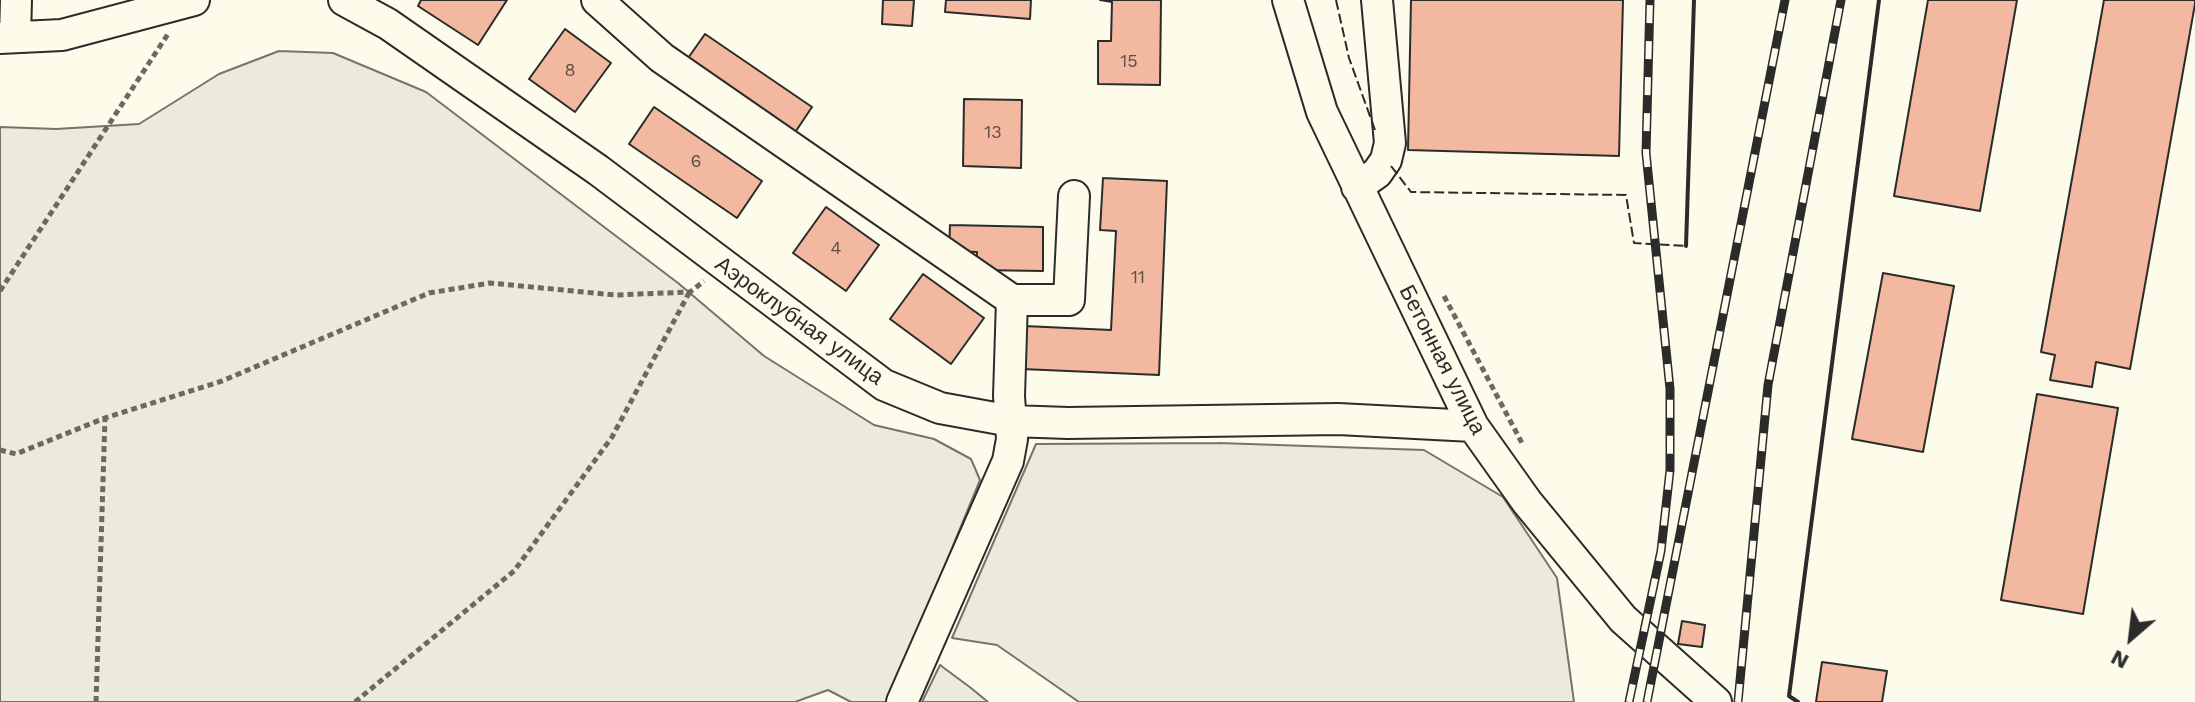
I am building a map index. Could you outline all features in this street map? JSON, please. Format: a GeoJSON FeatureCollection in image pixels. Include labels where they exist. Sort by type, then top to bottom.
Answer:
{"type":"FeatureCollection","features":[{"type":"Feature","properties":{"kind":"street"},"geometry":{"type":"LineString","coordinates":[[16,0],[8,38],[62,35],[193,0]]}},
{"type":"Feature","properties":{"kind":"street","name":"Аэроклубная улица"},"geometry":{"type":"LineString","coordinates":[[344,0],[388,24],[598,170],[884,385],[940,408],[1011,421],[1338,419],[1473,426]]}},
{"type":"Feature","properties":{"kind":"street"},"geometry":{"type":"LineString","coordinates":[[597,0],[662,58],[1012,300],[1069,300],[1074,196]]}},
{"type":"Feature","properties":{"kind":"street","name":"Бетонная улица"},"geometry":{"type":"LineString","coordinates":[[1288,0],[1322,112],[1473,426],[1527,502],[1623,619],[1716,702]]}},
{"type":"Feature","properties":{"kind":"street"},"geometry":{"type":"LineString","coordinates":[[1357,187],[1377,173],[1386,160],[1390,143],[1377,0]]}},
{"type":"Feature","properties":{"kind":"street"},"geometry":{"type":"LineString","coordinates":[[902,702],[1008,461],[1012,300]]}},
{"type":"Feature","properties":{"kind":"path"},"geometry":{"type":"LineString","coordinates":[[0,291],[193,0]]}},
{"type":"Feature","properties":{"kind":"path"},"geometry":{"type":"LineString","coordinates":[[355,702],[514,571],[612,437],[690,292],[724,266]]}},
{"type":"Feature","properties":{"kind":"path"},"geometry":{"type":"LineString","coordinates":[[0,450],[16,454],[105,418],[222,381],[429,293],[490,283],[615,295],[690,292]]}},
{"type":"Feature","properties":{"kind":"path"},"geometry":{"type":"LineString","coordinates":[[1438,285],[1524,448]]}},
{"type":"Feature","properties":{"kind":"path"},"geometry":{"type":"LineString","coordinates":[[96,702],[105,418]]}},
{"type":"Feature","properties":{"kind":"shaded area"},"geometry":{"type":"Polygon","coordinates":[[[279,51],[333,53],[426,92],[678,283],[764,356],[874,425],[934,439],[971,459],[980,480],[889,702],[851,702],[828,690],[795,702],[0,702],[0,127],[56,129],[139,124],[219,74],[279,51]]]}},
{"type":"Feature","properties":{"kind":"shaded area"},"geometry":{"type":"Polygon","coordinates":[[[1219,443],[1424,450],[1503,497],[1557,578],[1574,702],[1079,702],[997,645],[952,638],[1036,444],[1219,443]]]}},
{"type":"Feature","properties":{"kind":"shaded area"},"geometry":{"type":"Polygon","coordinates":[[[940,665],[971,688],[988,702],[922,702],[940,665]]]}},
{"type":"Feature","properties":{"kind":"building"},"geometry":{"type":"Polygon","coordinates":[[[421,0],[507,0],[478,45],[418,6],[421,0]]]}},
{"type":"Feature","properties":{"kind":"building"},"geometry":{"type":"Polygon","coordinates":[[[883,0],[914,0],[912,26],[882,24],[883,0]]]}},
{"type":"Feature","properties":{"kind":"building"},"geometry":{"type":"Polygon","coordinates":[[[946,0],[1031,0],[1030,19],[945,12],[946,0]]]}},
{"type":"Feature","properties":{"kind":"building"},"geometry":{"type":"Polygon","coordinates":[[[1100,0],[1161,0],[1160,85],[1098,84],[1098,41],[1111,41],[1112,2],[1100,0]]]}},
{"type":"Feature","properties":{"kind":"building"},"geometry":{"type":"Polygon","coordinates":[[[1411,0],[1623,0],[1619,156],[1408,150],[1411,0]]]}},
{"type":"Feature","properties":{"kind":"building"},"geometry":{"type":"Polygon","coordinates":[[[1928,0],[2017,0],[1980,211],[1894,196],[1928,0]]]}},
{"type":"Feature","properties":{"kind":"building"},"geometry":{"type":"Polygon","coordinates":[[[2104,0],[2195,0],[2195,4],[2130,369],[2096,362],[2092,387],[2050,380],[2055,355],[2041,352],[2104,0]]]}},
{"type":"Feature","properties":{"kind":"building"},"geometry":{"type":"Polygon","coordinates":[[[565,29],[611,63],[575,112],[529,79],[565,29]]]}},
{"type":"Feature","properties":{"kind":"building"},"geometry":{"type":"Polygon","coordinates":[[[705,34],[812,107],[794,134],[686,61],[705,34]]]}},
{"type":"Feature","properties":{"kind":"building"},"geometry":{"type":"Polygon","coordinates":[[[964,99],[1022,100],[1021,168],[963,166],[964,99]]]}},
{"type":"Feature","properties":{"kind":"building"},"geometry":{"type":"Polygon","coordinates":[[[654,107],[762,181],[737,218],[629,144],[654,107]]]}},
{"type":"Feature","properties":{"kind":"building"},"geometry":{"type":"Polygon","coordinates":[[[1103,178],[1167,181],[1159,375],[1022,369],[1024,326],[1111,330],[1116,231],[1100,230],[1103,178]]]}},
{"type":"Feature","properties":{"kind":"building"},"geometry":{"type":"Polygon","coordinates":[[[826,207],[879,245],[846,291],[793,253],[826,207]]]}},
{"type":"Feature","properties":{"kind":"building"},"geometry":{"type":"Polygon","coordinates":[[[950,225],[1043,227],[1043,271],[976,270],[977,252],[949,251],[950,225]]]}},
{"type":"Feature","properties":{"kind":"building"},"geometry":{"type":"Polygon","coordinates":[[[1883,273],[1954,286],[1923,452],[1852,439],[1883,273]]]}},
{"type":"Feature","properties":{"kind":"building"},"geometry":{"type":"Polygon","coordinates":[[[923,274],[984,318],[951,364],[890,319],[923,274]]]}},
{"type":"Feature","properties":{"kind":"building"},"geometry":{"type":"Polygon","coordinates":[[[2037,394],[2118,408],[2083,614],[2001,600],[2037,394]]]}},
{"type":"Feature","properties":{"kind":"building"},"geometry":{"type":"Polygon","coordinates":[[[1682,621],[1705,625],[1702,647],[1678,644],[1682,621]]]}},
{"type":"Feature","properties":{"kind":"building"},"geometry":{"type":"Polygon","coordinates":[[[1822,662],[1887,671],[1882,702],[1816,702],[1822,662]]]}},
{"type":"Feature","properties":{"kind":"railway"},"geometry":{"type":"LineString","coordinates":[[1629,702],[1661,551],[1670,470],[1670,389],[1646,153],[1650,0]]}},
{"type":"Feature","properties":{"kind":"railway"},"geometry":{"type":"LineString","coordinates":[[1647,702],[1785,0]]}},
{"type":"Feature","properties":{"kind":"railway"},"geometry":{"type":"LineString","coordinates":[[1738,702],[1768,385],[1841,0]]}},
{"type":"Feature","properties":{"kind":"fence"},"geometry":{"type":"LineString","coordinates":[[1336,0],[1349,58],[1375,130]]}},
{"type":"Feature","properties":{"kind":"fence"},"geometry":{"type":"LineString","coordinates":[[1391,166],[1411,192],[1626,195],[1634,243],[1686,246]]}},
{"type":"Feature","properties":{"kind":"wall"},"geometry":{"type":"LineString","coordinates":[[1686,246],[1694,0]]}},
{"type":"Feature","properties":{"kind":"wall"},"geometry":{"type":"LineString","coordinates":[[1798,702],[1789,696],[1879,0]]}}]}
